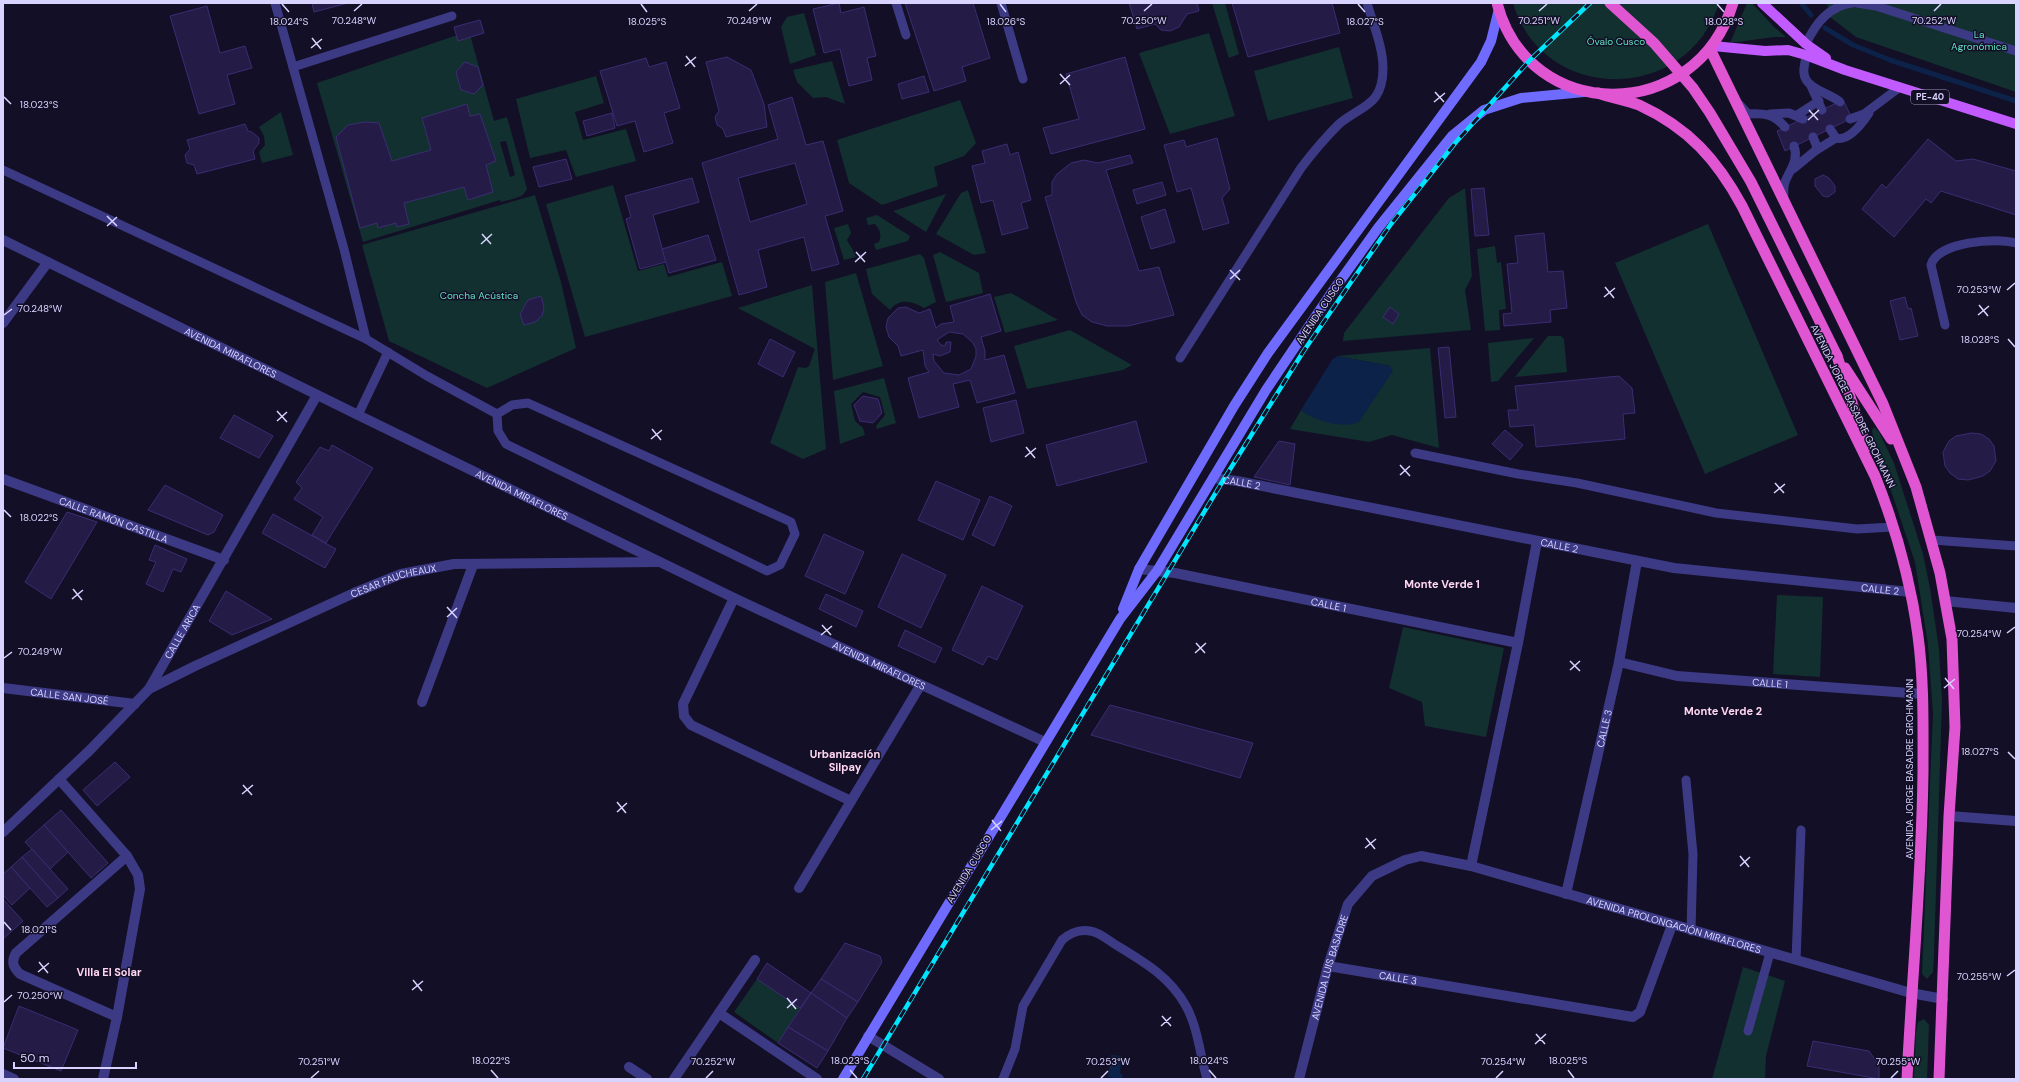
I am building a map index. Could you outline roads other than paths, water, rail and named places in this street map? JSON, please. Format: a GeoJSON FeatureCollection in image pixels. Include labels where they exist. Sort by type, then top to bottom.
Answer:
{"type":"FeatureCollection","features":[{"type":"Feature","properties":{"kind":"highway"},"geometry":{"type":"LineString","coordinates":[[1610,3],[1654,42],[1688,82],[1710,113],[1751,182],[1837,356],[1905,460]]}},
{"type":"Feature","properties":{"kind":"highway"},"geometry":{"type":"LineString","coordinates":[[1498,6],[1510,34],[1530,60],[1546,73],[1564,84],[1593,93],[1619,95],[1640,92],[1660,86],[1679,77],[1696,65],[1711,48],[1724,27],[1732,3]]}},
{"type":"Feature","properties":{"kind":"highway"},"geometry":{"type":"LineString","coordinates":[[1711,48],[1784,202],[1883,404],[1916,487],[1932,540],[1952,639],[1955,705],[1949,816],[1943,999],[1938,1079]]}},
{"type":"Feature","properties":{"kind":"highway","name":"AVENIDA JORGE BASADRE GROHMANN"},"geometry":{"type":"LineString","coordinates":[[1593,93],[1638,105],[1683,130],[1707,152],[1723,172],[1742,206],[1876,476],[1888,509],[1910,592],[1918,635],[1923,694],[1922,835],[1911,993],[1907,1079]]}},
{"type":"Feature","properties":{"kind":"highway"},"geometry":{"type":"LineString","coordinates":[[1837,356],[1876,476]]}},
{"type":"Feature","properties":{"kind":"main road","name":"PE-40"},"geometry":{"type":"LineString","coordinates":[[1762,3],[1806,44],[1845,70]]}},
{"type":"Feature","properties":{"kind":"main road","name":"AVENIDA CUSCO"},"geometry":{"type":"LineString","coordinates":[[1120,619],[1139,569],[1234,406],[1268,353],[1481,62],[1491,41],[1498,6]]}},
{"type":"Feature","properties":{"kind":"main road","name":"PE-40"},"geometry":{"type":"LineString","coordinates":[[1711,48],[1765,51],[1788,50],[1806,55],[1845,70],[2016,124]]}},
{"type":"Feature","properties":{"kind":"main road","name":"AVENIDA CUSCO"},"geometry":{"type":"LineString","coordinates":[[843,1079],[1120,619],[1158,571],[1266,390],[1330,294],[1378,228],[1452,136],[1484,110],[1520,98],[1593,93]]}},
{"type":"Feature","properties":{"kind":"street","name":"AVENIDA MIRAFLORES"},"geometry":{"type":"LineString","coordinates":[[3,240],[358,416],[734,598],[920,686],[1045,742]]}},
{"type":"Feature","properties":{"kind":"street"},"geometry":{"type":"LineString","coordinates":[[3,323],[48,262]]}},
{"type":"Feature","properties":{"kind":"street","name":"CALLE ARICA"},"geometry":{"type":"LineString","coordinates":[[3,832],[59,779],[149,689],[317,395]]}},
{"type":"Feature","properties":{"kind":"street","name":"CALLE 2"},"geometry":{"type":"LineString","coordinates":[[1213,478],[1674,568],[1910,592]]}},
{"type":"Feature","properties":{"kind":"street","name":"CALLE RAMÓN CASTILLA"},"geometry":{"type":"LineString","coordinates":[[3,479],[224,560]]}},
{"type":"Feature","properties":{"kind":"street"},"geometry":{"type":"LineString","coordinates":[[1471,866],[1518,643],[1537,541]]}},
{"type":"Feature","properties":{"kind":"street","name":"CALLE 3"},"geometry":{"type":"LineString","coordinates":[[1566,894],[1619,662],[1637,561]]}},
{"type":"Feature","properties":{"kind":"street","name":"CESAR FAUCHEAUX"},"geometry":{"type":"LineString","coordinates":[[149,689],[354,592],[401,574],[454,564],[660,562]]}},
{"type":"Feature","properties":{"kind":"street"},"geometry":{"type":"LineString","coordinates":[[422,702],[473,564]]}},
{"type":"Feature","properties":{"kind":"street","name":"CALLE 1"},"geometry":{"type":"LineString","coordinates":[[1139,569],[1158,571],[1518,643]]}},
{"type":"Feature","properties":{"kind":"street"},"geometry":{"type":"LineString","coordinates":[[734,598],[683,704],[684,716],[691,725],[851,801]]}},
{"type":"Feature","properties":{"kind":"street"},"geometry":{"type":"LineString","coordinates":[[1945,601],[2016,608]]}},
{"type":"Feature","properties":{"kind":"street","name":"CALLE 1"},"geometry":{"type":"LineString","coordinates":[[1619,662],[1677,676],[1923,694]]}},
{"type":"Feature","properties":{"kind":"street"},"geometry":{"type":"LineString","coordinates":[[799,888],[920,686]]}},
{"type":"Feature","properties":{"kind":"street","name":"CALLE SAN JOSÉ"},"geometry":{"type":"LineString","coordinates":[[3,688],[135,704]]}},
{"type":"Feature","properties":{"kind":"street"},"geometry":{"type":"LineString","coordinates":[[59,779],[127,856],[138,875],[140,889],[117,1017],[103,1079]]}},
{"type":"Feature","properties":{"kind":"street"},"geometry":{"type":"LineString","coordinates":[[1949,816],[2016,821]]}},
{"type":"Feature","properties":{"kind":"street"},"geometry":{"type":"LineString","coordinates":[[117,1017],[20,974],[13,964],[13,958],[16,953],[127,856]]}},
{"type":"Feature","properties":{"kind":"street","name":"AVENIDA PROLONGACIÓN MIRAFLORES"},"geometry":{"type":"LineString","coordinates":[[1405,860],[1421,856],[1471,866],[1911,993],[1943,999]]}},
{"type":"Feature","properties":{"kind":"street","name":"AVENIDA LUIS BASADRE"},"geometry":{"type":"LineString","coordinates":[[1299,1079],[1328,966],[1348,904],[1372,876],[1405,860]]}},
{"type":"Feature","properties":{"kind":"street","name":"CALLE 3"},"geometry":{"type":"LineString","coordinates":[[1328,966],[1633,1017],[1640,1012],[1672,925]]}},
{"type":"Feature","properties":{"kind":"street"},"geometry":{"type":"LineString","coordinates":[[674,1079],[755,960]]}},
{"type":"Feature","properties":{"kind":"street"},"geometry":{"type":"LineString","coordinates":[[719,1013],[817,1079]]}},
{"type":"Feature","properties":{"kind":"street"},"geometry":{"type":"LineString","coordinates":[[868,1036],[939,1079]]}},
{"type":"Feature","properties":{"kind":"street"},"geometry":{"type":"LineString","coordinates":[[629,1067],[647,1079]]}},
{"type":"Feature","properties":{"kind":"street"},"geometry":{"type":"LineString","coordinates":[[3,1074],[14,1079]]}},
{"type":"Feature","properties":{"kind":"lane"},"geometry":{"type":"LineString","coordinates":[[275,3],[344,249],[366,339]]}},
{"type":"Feature","properties":{"kind":"lane"},"geometry":{"type":"LineString","coordinates":[[896,3],[906,35]]}},
{"type":"Feature","properties":{"kind":"lane"},"geometry":{"type":"LineString","coordinates":[[1001,3],[1023,79]]}},
{"type":"Feature","properties":{"kind":"lane"},"geometry":{"type":"LineString","coordinates":[[1180,358],[1313,152],[1342,122],[1372,102],[1381,88],[1383,68],[1379,46],[1367,3]]}},
{"type":"Feature","properties":{"kind":"lane"},"geometry":{"type":"LineString","coordinates":[[1806,44],[1816,25],[1831,10],[1841,4],[1852,3]]}},
{"type":"Feature","properties":{"kind":"lane"},"geometry":{"type":"LineString","coordinates":[[1857,3],[1877,4],[2016,51]]}},
{"type":"Feature","properties":{"kind":"lane"},"geometry":{"type":"LineString","coordinates":[[293,67],[452,16]]}},
{"type":"Feature","properties":{"kind":"lane"},"geometry":{"type":"LineString","coordinates":[[1734,98],[1748,114],[1789,113],[1800,117],[1820,106],[1804,73],[1806,55]]}},
{"type":"Feature","properties":{"kind":"lane"},"geometry":{"type":"LineString","coordinates":[[1810,84],[1840,102]]}},
{"type":"Feature","properties":{"kind":"lane"},"geometry":{"type":"LineString","coordinates":[[1850,119],[1857,118],[1872,109],[1900,87]]}},
{"type":"Feature","properties":{"kind":"lane"},"geometry":{"type":"LineString","coordinates":[[1793,169],[1815,151],[1836,138],[1845,137],[1854,131],[1872,109]]}},
{"type":"Feature","properties":{"kind":"lane"},"geometry":{"type":"LineString","coordinates":[[1770,114],[1784,127]]}},
{"type":"Feature","properties":{"kind":"lane"},"geometry":{"type":"LineString","coordinates":[[1830,129],[1836,138]]}},
{"type":"Feature","properties":{"kind":"lane"},"geometry":{"type":"LineString","coordinates":[[1813,137],[1816,147],[1815,151]]}},
{"type":"Feature","properties":{"kind":"lane"},"geometry":{"type":"LineString","coordinates":[[1784,202],[1785,182],[1793,169],[1796,158],[1794,146]]}},
{"type":"Feature","properties":{"kind":"lane"},"geometry":{"type":"LineString","coordinates":[[3,170],[366,339],[427,376],[497,414]]}},
{"type":"Feature","properties":{"kind":"lane"},"geometry":{"type":"LineString","coordinates":[[1945,325],[1931,265],[1933,259],[1938,254],[1978,240],[1994,239],[2016,243]]}},
{"type":"Feature","properties":{"kind":"lane"},"geometry":{"type":"LineString","coordinates":[[358,416],[388,352]]}},
{"type":"Feature","properties":{"kind":"lane"},"geometry":{"type":"LineString","coordinates":[[528,403],[792,522],[795,534],[780,566],[767,571],[506,444],[498,431],[497,414],[512,405],[528,403]]}},
{"type":"Feature","properties":{"kind":"lane"},"geometry":{"type":"LineString","coordinates":[[1415,453],[1518,474],[1576,483],[1716,513],[1857,529],[1893,527]]}},
{"type":"Feature","properties":{"kind":"lane"},"geometry":{"type":"LineString","coordinates":[[1932,540],[2016,546]]}},
{"type":"Feature","properties":{"kind":"lane"},"geometry":{"type":"LineString","coordinates":[[1686,780],[1693,854],[1691,930]]}},
{"type":"Feature","properties":{"kind":"lane"},"geometry":{"type":"LineString","coordinates":[[1796,960],[1801,830]]}},
{"type":"Feature","properties":{"kind":"lane"},"geometry":{"type":"LineString","coordinates":[[1003,1079],[1015,1049],[1023,1006],[1062,940],[1067,935],[1081,930],[1097,933],[1156,970],[1179,995],[1193,1020],[1207,1079]]}},
{"type":"Feature","properties":{"kind":"lane"},"geometry":{"type":"LineString","coordinates":[[1748,1031],[1770,953]]}},
{"type":"Feature","properties":{"kind":"water"},"geometry":{"type":"Polygon","coordinates":[[[1337,356],[1390,366],[1393,371],[1359,422],[1352,424],[1345,425],[1329,423],[1314,418],[1301,410],[1332,360],[1337,356]]]}},
{"type":"Feature","properties":{"kind":"water"},"geometry":{"type":"Polygon","coordinates":[[[1111,1055],[1122,1056],[1120,1073],[1123,1075],[1121,1079],[1108,1077],[1111,1055]]]}},
{"type":"Feature","properties":{"kind":"waterway"},"geometry":{"type":"LineString","coordinates":[[1801,3],[1811,15]]}},
{"type":"Feature","properties":{"kind":"waterway"},"geometry":{"type":"LineString","coordinates":[[1825,28],[1853,45],[1890,60],[2016,101]]}},
{"type":"Feature","properties":{"kind":"railway"},"geometry":{"type":"LineString","coordinates":[[863,1079],[1224,479],[1303,352],[1391,224],[1456,142],[1530,60],[1590,3]]}},
{"type":"Feature","properties":{"kind":"district","name":"Monte Verde 1"},"geometry":{"type":"Point","coordinates":[1442,584]}},
{"type":"Feature","properties":{"kind":"district","name":"Monte Verde 2"},"geometry":{"type":"Point","coordinates":[1723,711]}},
{"type":"Feature","properties":{"kind":"district","name":"Urbanización Silpay"},"geometry":{"type":"Point","coordinates":[845,760]}},
{"type":"Feature","properties":{"kind":"district","name":"Villa El Solar"},"geometry":{"type":"Point","coordinates":[109,972]}},
{"type":"Feature","properties":{"kind":"park label","name":"La Agronómica"},"geometry":{"type":"Point","coordinates":[1979,40]}},
{"type":"Feature","properties":{"kind":"park label","name":"Óvalo Cusco"},"geometry":{"type":"Point","coordinates":[1616,41]}},
{"type":"Feature","properties":{"kind":"park label","name":"Concha Acústica"},"geometry":{"type":"Point","coordinates":[479,295]}}]}
